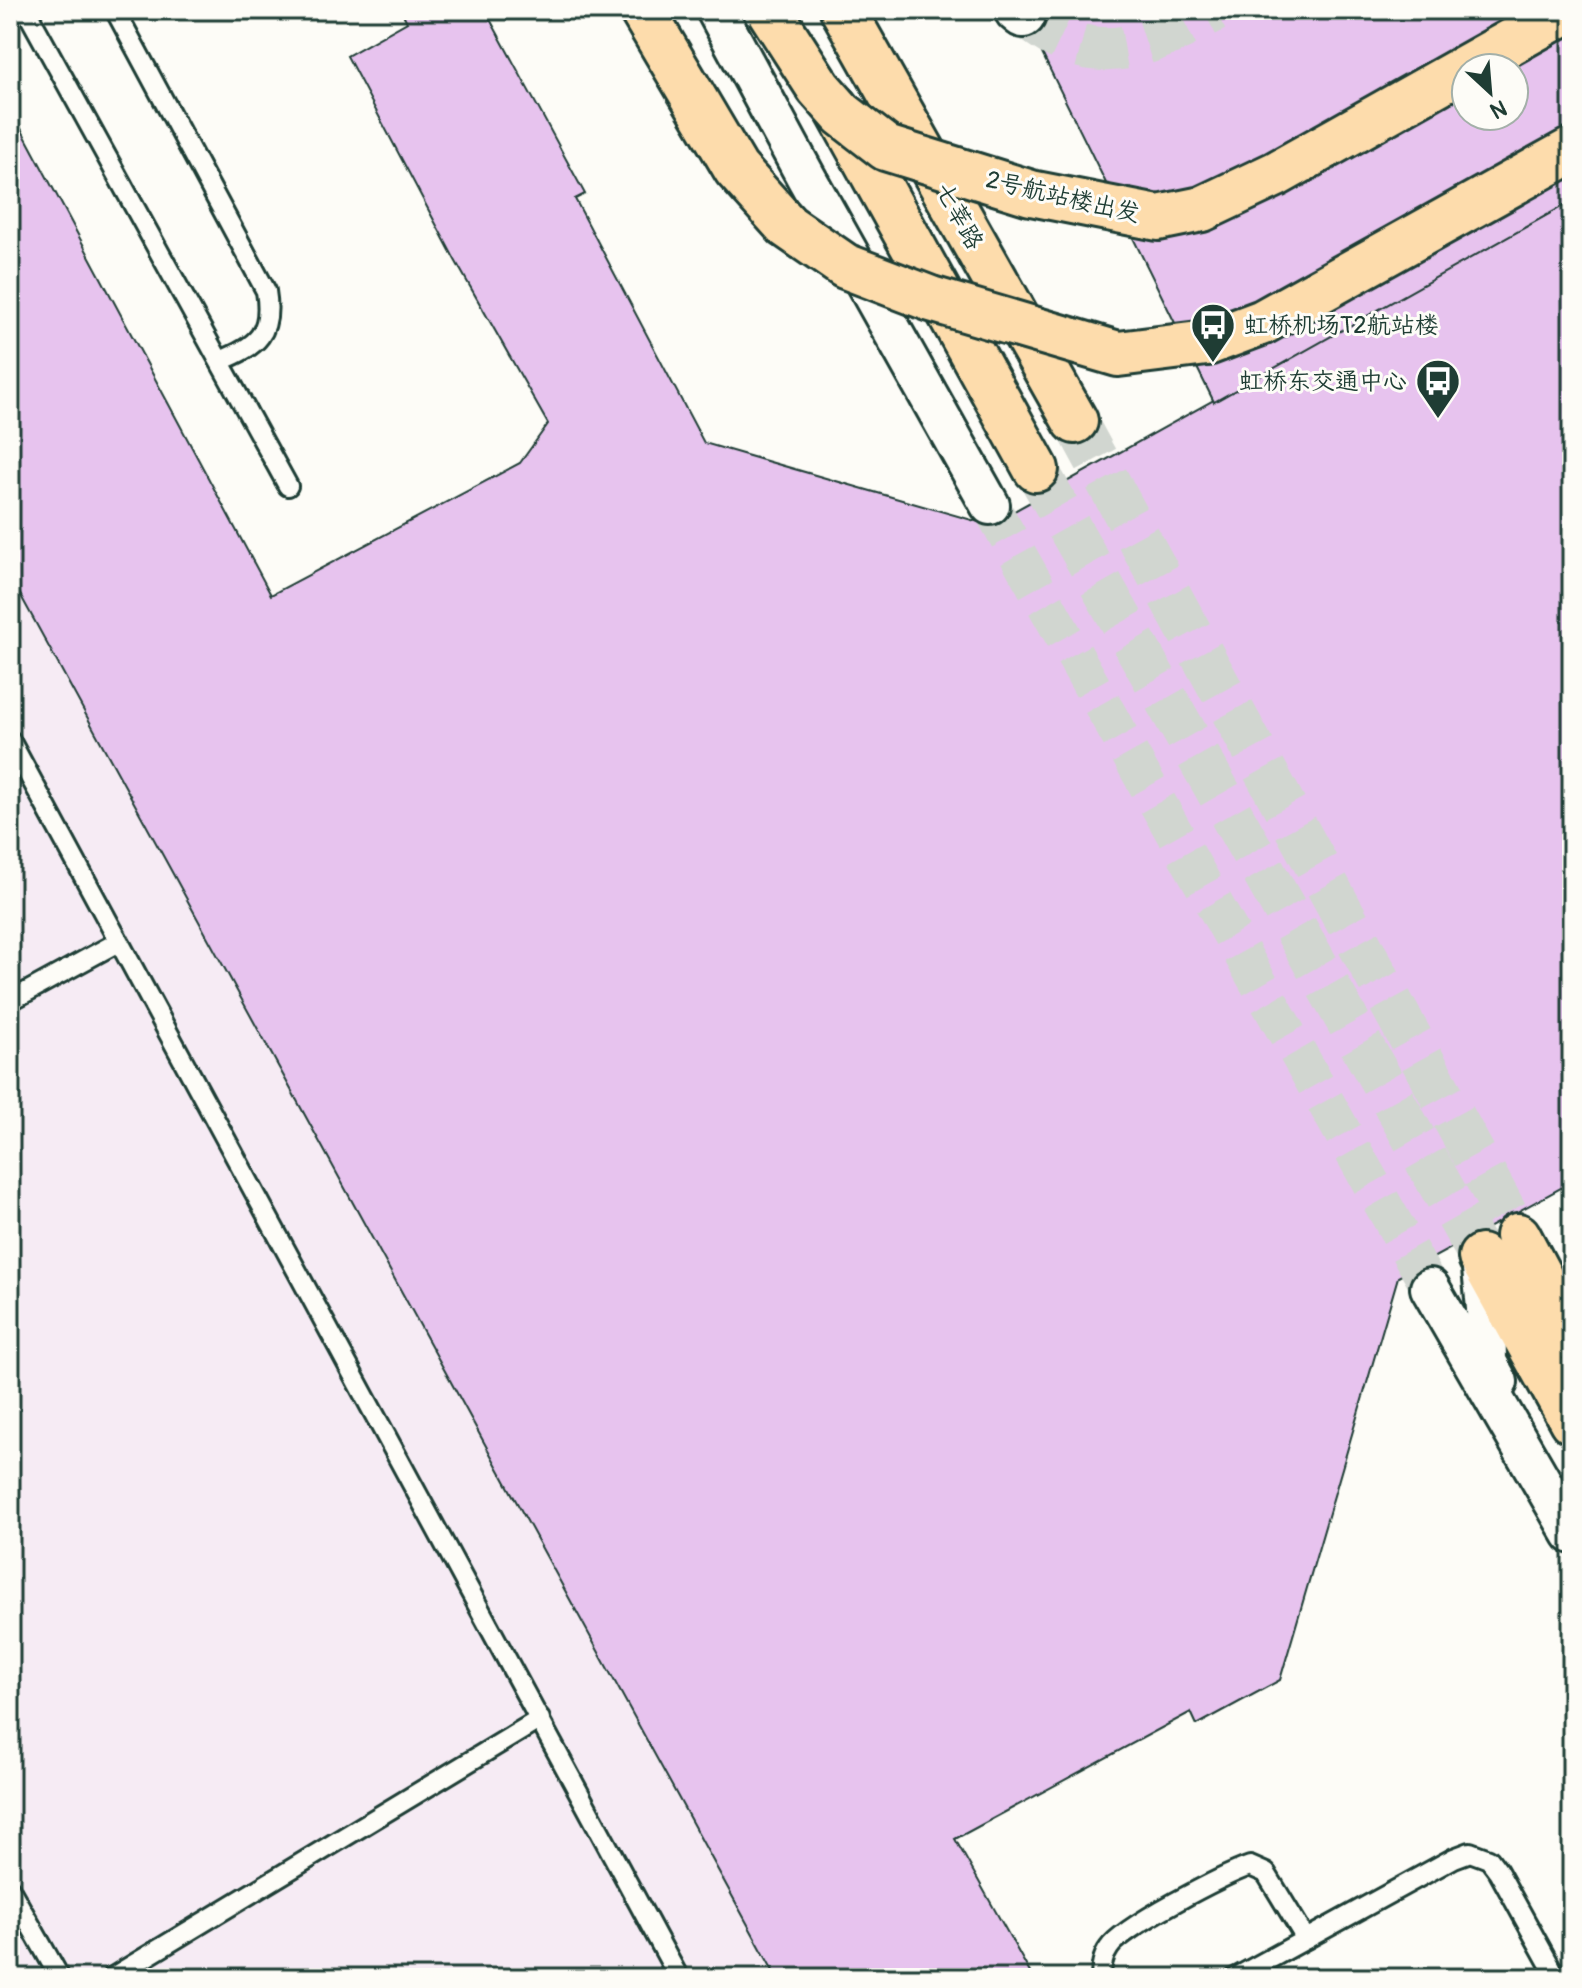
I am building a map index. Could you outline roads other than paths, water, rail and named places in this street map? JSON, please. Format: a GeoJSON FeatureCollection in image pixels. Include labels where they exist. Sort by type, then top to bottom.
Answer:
{"type":"FeatureCollection","features":[{"type":"Feature","properties":{"kind":"main road"},"geometry":{"type":"LineString","coordinates":[[642,10],[736,169],[787,226],[845,266],[931,299],[1118,354],[1207,343],[1263,322],[1572,150]]}},
{"type":"Feature","properties":{"kind":"main road","name":"2号航站楼出发"},"geometry":{"type":"LineString","coordinates":[[769,10],[827,97],[842,114],[886,148],[1031,193],[1158,218],[1202,209],[1240,192],[1568,10]]}},
{"type":"Feature","properties":{"kind":"main road"},"geometry":{"type":"LineString","coordinates":[[782,10],[1036,469]]}},
{"type":"Feature","properties":{"kind":"main road","name":"七莘路"},"geometry":{"type":"LineString","coordinates":[[843,10],[1075,421]]}},
{"type":"Feature","properties":{"kind":"main road"},"geometry":{"type":"LineString","coordinates":[[1572,1318],[1518,1236],[1572,1338]]}},
{"type":"Feature","properties":{"kind":"main road"},"geometry":{"type":"LineString","coordinates":[[1481,1257],[1572,1421]]}},
{"type":"Feature","properties":{"kind":"street"},"geometry":{"type":"LineString","coordinates":[[716,10],[990,505]]}},
{"type":"Feature","properties":{"kind":"street"},"geometry":{"type":"LineString","coordinates":[[1481,1257],[1487,1362],[1572,1511]]}},
{"type":"Feature","properties":{"kind":"street"},"geometry":{"type":"LineString","coordinates":[[1430,1288],[1572,1534]]}},
{"type":"Feature","properties":{"kind":"lane"},"geometry":{"type":"LineString","coordinates":[[26,10],[288,486]]}},
{"type":"Feature","properties":{"kind":"lane"},"geometry":{"type":"LineString","coordinates":[[115,10],[266,291],[268,325],[256,341],[220,361]]}},
{"type":"Feature","properties":{"kind":"lane"},"geometry":{"type":"LineString","coordinates":[[10,740],[679,1978]]}},
{"type":"Feature","properties":{"kind":"lane"},"geometry":{"type":"LineString","coordinates":[[10,1001],[118,942]]}},
{"type":"Feature","properties":{"kind":"lane"},"geometry":{"type":"LineString","coordinates":[[111,1978],[540,1719]]}},
{"type":"Feature","properties":{"kind":"lane"},"geometry":{"type":"LineString","coordinates":[[1235,1978],[1470,1852],[1489,1859],[1498,1871],[1557,1978]]}},
{"type":"Feature","properties":{"kind":"lane"},"geometry":{"type":"LineString","coordinates":[[1102,1978],[1100,1970],[1109,1947],[1134,1927],[1230,1873],[1250,1866],[1266,1873],[1306,1939]]}},
{"type":"Feature","properties":{"kind":"lane"},"geometry":{"type":"LineString","coordinates":[[10,1889],[60,1978]]}},
{"type":"Feature","properties":{"kind":"tunnel"},"geometry":{"type":"LineString","coordinates":[[1023,15],[1055,36],[1077,45],[1118,49],[1157,38],[1215,10]]}},
{"type":"Feature","properties":{"kind":"tunnel"},"geometry":{"type":"LineString","coordinates":[[1075,421],[1518,1236]]}},
{"type":"Feature","properties":{"kind":"tunnel"},"geometry":{"type":"LineString","coordinates":[[1036,469],[1481,1257]]}},
{"type":"Feature","properties":{"kind":"tunnel"},"geometry":{"type":"LineString","coordinates":[[990,505],[1430,1288]]}},
{"type":"Feature","properties":{"kind":"place","name":"虹桥机场T2航站楼"},"geometry":{"type":"Point","coordinates":[1213,364]}},
{"type":"Feature","properties":{"kind":"place","name":"虹桥东交通中心"},"geometry":{"type":"Point","coordinates":[1438,420]}}]}
